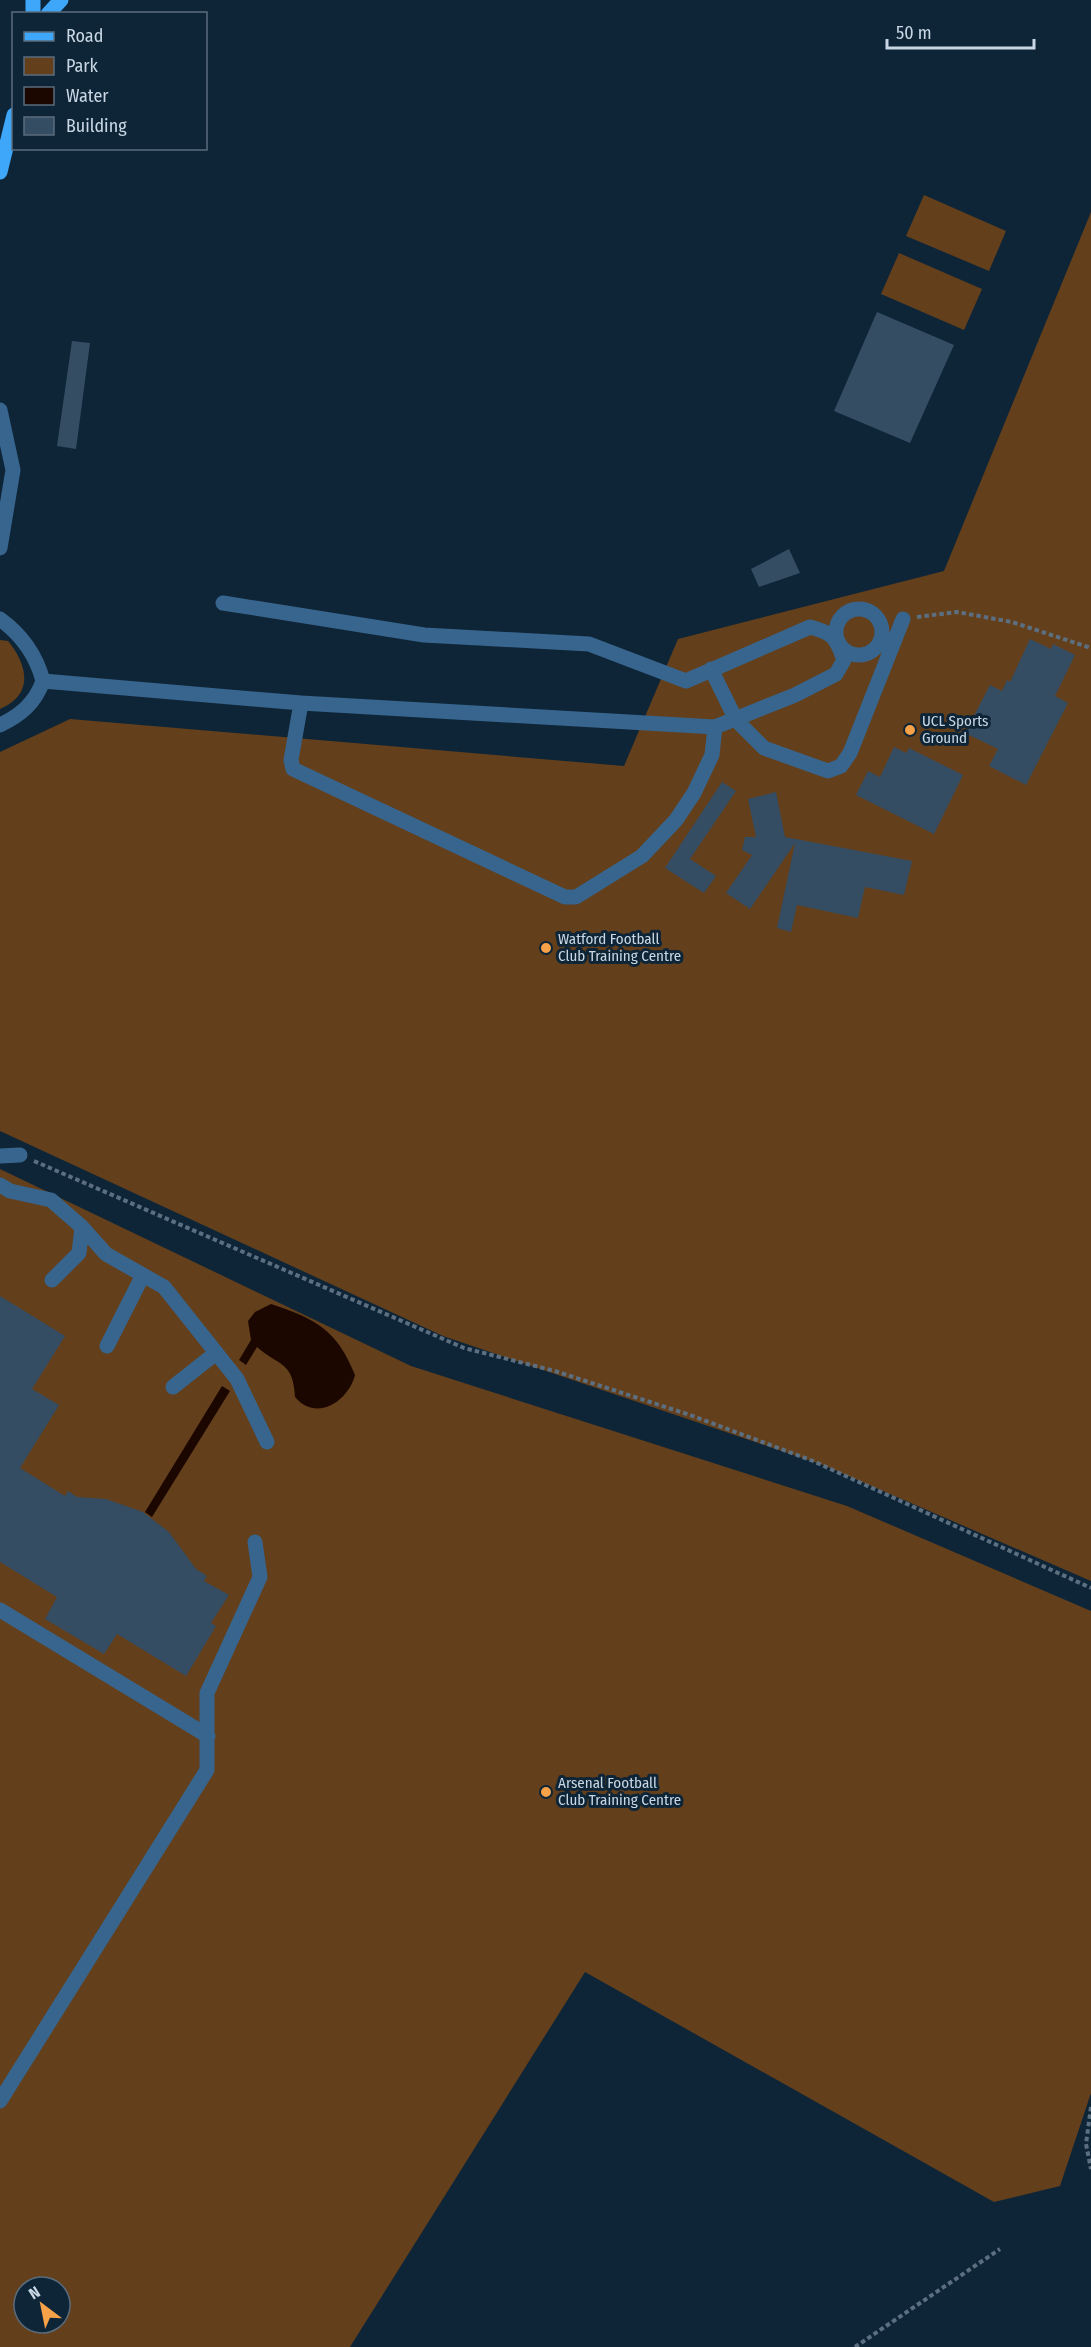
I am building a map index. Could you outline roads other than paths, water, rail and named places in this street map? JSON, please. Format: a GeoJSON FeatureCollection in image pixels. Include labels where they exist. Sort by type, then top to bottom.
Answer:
{"type":"FeatureCollection","features":[{"type":"Feature","properties":{"kind":"main road"},"geometry":{"type":"LineString","coordinates":[[50,12],[61,0]]}},
{"type":"Feature","properties":{"kind":"main road"},"geometry":{"type":"LineString","coordinates":[[0,172],[12,123]]}},
{"type":"Feature","properties":{"kind":"lane"},"geometry":{"type":"LineString","coordinates":[[0,410],[13,470],[0,548]]}},
{"type":"Feature","properties":{"kind":"lane"},"geometry":{"type":"LineString","coordinates":[[43,681],[301,703],[715,727],[736,720],[837,674],[844,660],[838,641],[826,631],[810,627],[686,681],[589,644],[424,635],[223,603]]}},
{"type":"Feature","properties":{"kind":"lane"},"geometry":{"type":"LineString","coordinates":[[0,619],[15,630],[37,660],[43,681],[38,695],[28,706],[16,718],[0,724]]}},
{"type":"Feature","properties":{"kind":"lane"},"geometry":{"type":"LineString","coordinates":[[711,669],[736,720],[764,748],[828,771],[841,766],[850,753],[903,619]]}},
{"type":"Feature","properties":{"kind":"lane"},"geometry":{"type":"LineString","coordinates":[[301,703],[291,760],[293,769],[565,897],[576,897],[642,856],[675,820],[694,793],[712,755],[715,727]]}},
{"type":"Feature","properties":{"kind":"lane"},"geometry":{"type":"LineString","coordinates":[[0,1156],[20,1155]]}},
{"type":"Feature","properties":{"kind":"lane"},"geometry":{"type":"LineString","coordinates":[[0,1185],[10,1191],[51,1200],[106,1254],[164,1287],[237,1379],[267,1442]]}},
{"type":"Feature","properties":{"kind":"lane"},"geometry":{"type":"LineString","coordinates":[[52,1280],[79,1253],[81,1227]]}},
{"type":"Feature","properties":{"kind":"lane"},"geometry":{"type":"LineString","coordinates":[[107,1346],[143,1275]]}},
{"type":"Feature","properties":{"kind":"lane"},"geometry":{"type":"LineString","coordinates":[[172,1387],[216,1353]]}},
{"type":"Feature","properties":{"kind":"lane"},"geometry":{"type":"LineString","coordinates":[[0,2101],[207,1770],[207,1693],[260,1577],[255,1542]]}},
{"type":"Feature","properties":{"kind":"lane"},"geometry":{"type":"LineString","coordinates":[[0,1610],[208,1736]]}},
{"type":"Feature","properties":{"kind":"water"},"geometry":{"type":"Polygon","coordinates":[[[271,1304],[313,1321],[341,1347],[355,1375],[346,1393],[338,1400],[321,1408],[312,1408],[303,1404],[295,1397],[294,1385],[284,1366],[257,1347],[246,1365],[239,1360],[251,1340],[248,1321],[255,1312],[271,1304]]]}},
{"type":"Feature","properties":{"kind":"water"},"geometry":{"type":"Polygon","coordinates":[[[222,1386],[230,1391],[152,1517],[145,1512],[222,1386]]]}},
{"type":"Feature","properties":{"kind":"place","name":"UCL Sports Ground"},"geometry":{"type":"Point","coordinates":[910,730]}},
{"type":"Feature","properties":{"kind":"place","name":"Watford Football Club Training Centre"},"geometry":{"type":"Point","coordinates":[546,948]}},
{"type":"Feature","properties":{"kind":"place","name":"Arsenal Football Club Training Centre"},"geometry":{"type":"Point","coordinates":[546,1792]}}]}
